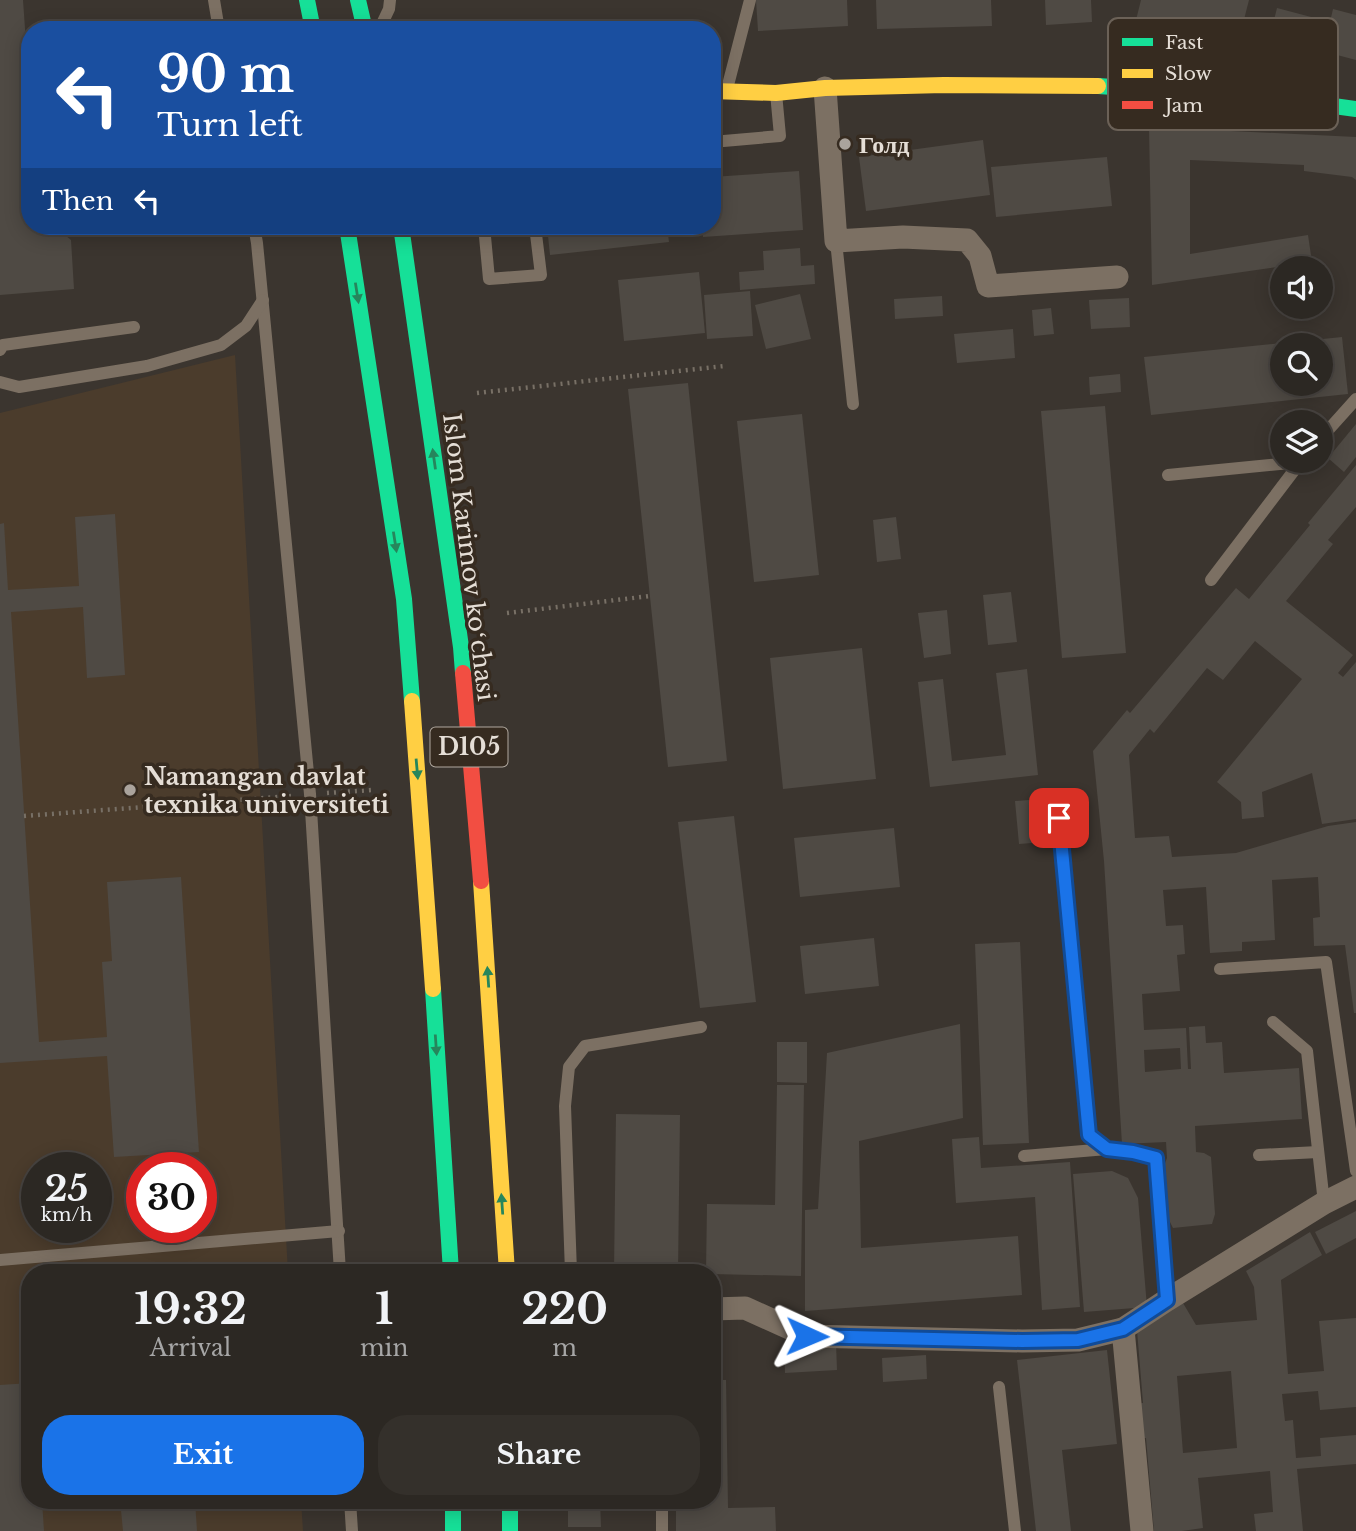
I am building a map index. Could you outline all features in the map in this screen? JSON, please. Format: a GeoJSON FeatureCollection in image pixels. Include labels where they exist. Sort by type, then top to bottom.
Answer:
{"type":"FeatureCollection","features":[{"type":"Feature","properties":{"kind":"main road"},"geometry":{"type":"LineString","coordinates":[[307,0],[311,21]]}},
{"type":"Feature","properties":{"kind":"main road"},"geometry":{"type":"LineString","coordinates":[[358,0],[363,21]]}},
{"type":"Feature","properties":{"kind":"main road"},"geometry":{"type":"LineString","coordinates":[[721,92],[776,93],[825,88],[944,85],[1108,87]]}},
{"type":"Feature","properties":{"kind":"main road"},"geometry":{"type":"LineString","coordinates":[[1338,107],[1356,109]]}},
{"type":"Feature","properties":{"kind":"main road","name":"D105"},"geometry":{"type":"LineString","coordinates":[[348,235],[404,599],[428,906],[450,1264]]}},
{"type":"Feature","properties":{"kind":"main road","name":"Islom Karimov koʻchasi"},"geometry":{"type":"LineString","coordinates":[[402,235],[461,647],[486,937],[506,1264]]}},
{"type":"Feature","properties":{"kind":"main road"},"geometry":{"type":"LineString","coordinates":[[453,1509],[453,1531]]}},
{"type":"Feature","properties":{"kind":"main road"},"geometry":{"type":"LineString","coordinates":[[510,1509],[510,1531]]}},
{"type":"Feature","properties":{"kind":"street"},"geometry":{"type":"LineString","coordinates":[[825,88],[836,241],[903,237],[967,240],[980,256],[988,286],[1117,276]]}},
{"type":"Feature","properties":{"kind":"street"},"geometry":{"type":"LineString","coordinates":[[721,1309],[745,1308],[807,1336],[1078,1340],[1123,1329],[1324,1203],[1356,1187]]}},
{"type":"Feature","properties":{"kind":"street"},"geometry":{"type":"LineString","coordinates":[[1123,1329],[1142,1531]]}},
{"type":"Feature","properties":{"kind":"lane"},"geometry":{"type":"LineString","coordinates":[[214,0],[218,21]]}},
{"type":"Feature","properties":{"kind":"lane"},"geometry":{"type":"LineString","coordinates":[[383,21],[390,0]]}},
{"type":"Feature","properties":{"kind":"lane"},"geometry":{"type":"LineString","coordinates":[[721,86],[750,0]]}},
{"type":"Feature","properties":{"kind":"lane"},"geometry":{"type":"LineString","coordinates":[[721,141],[780,136],[776,93]]}},
{"type":"Feature","properties":{"kind":"lane"},"geometry":{"type":"LineString","coordinates":[[255,235],[310,794],[340,1264]]}},
{"type":"Feature","properties":{"kind":"lane"},"geometry":{"type":"LineString","coordinates":[[485,235],[489,279],[541,275],[536,235]]}},
{"type":"Feature","properties":{"kind":"lane"},"geometry":{"type":"LineString","coordinates":[[836,241],[853,404]]}},
{"type":"Feature","properties":{"kind":"lane"},"geometry":{"type":"LineString","coordinates":[[0,390],[147,366],[221,345],[246,326],[263,300]]}},
{"type":"Feature","properties":{"kind":"lane"},"geometry":{"type":"LineString","coordinates":[[0,350],[3,345],[134,327]]}},
{"type":"Feature","properties":{"kind":"lane"},"geometry":{"type":"LineString","coordinates":[[0,382],[19,387]]}},
{"type":"Feature","properties":{"kind":"lane"},"geometry":{"type":"LineString","coordinates":[[1333,425],[1356,399]]}},
{"type":"Feature","properties":{"kind":"lane"},"geometry":{"type":"LineString","coordinates":[[1168,475],[1270,464]]}},
{"type":"Feature","properties":{"kind":"lane"},"geometry":{"type":"LineString","coordinates":[[1211,580],[1292,473]]}},
{"type":"Feature","properties":{"kind":"lane"},"geometry":{"type":"LineString","coordinates":[[1059,818],[1089,1135],[1107,1149]]}},
{"type":"Feature","properties":{"kind":"lane"},"geometry":{"type":"LineString","coordinates":[[1220,969],[1326,962],[1356,1171]]}},
{"type":"Feature","properties":{"kind":"lane"},"geometry":{"type":"LineString","coordinates":[[1273,1022],[1307,1051],[1324,1203]]}},
{"type":"Feature","properties":{"kind":"lane"},"geometry":{"type":"LineString","coordinates":[[571,1264],[565,1107],[569,1067],[585,1046],[701,1027]]}},
{"type":"Feature","properties":{"kind":"lane"},"geometry":{"type":"LineString","coordinates":[[1024,1156],[1107,1149],[1156,1158],[1167,1300]]}},
{"type":"Feature","properties":{"kind":"lane"},"geometry":{"type":"LineString","coordinates":[[1259,1155],[1318,1152]]}},
{"type":"Feature","properties":{"kind":"lane"},"geometry":{"type":"LineString","coordinates":[[0,1260],[338,1231]]}},
{"type":"Feature","properties":{"kind":"lane"},"geometry":{"type":"LineString","coordinates":[[999,1387],[1015,1531]]}},
{"type":"Feature","properties":{"kind":"lane"},"geometry":{"type":"LineString","coordinates":[[351,1509],[352,1531]]}},
{"type":"Feature","properties":{"kind":"lane"},"geometry":{"type":"LineString","coordinates":[[662,1509],[662,1531]]}},
{"type":"Feature","properties":{"kind":"path"},"geometry":{"type":"LineString","coordinates":[[477,393],[724,366]]}},
{"type":"Feature","properties":{"kind":"path"},"geometry":{"type":"LineString","coordinates":[[507,613],[650,596]]}},
{"type":"Feature","properties":{"kind":"path"},"geometry":{"type":"LineString","coordinates":[[24,816],[372,790]]}},
{"type":"Feature","properties":{"kind":"shaded area","name":"Namangan davlat texnika universiteti"},"geometry":{"type":"Polygon","coordinates":[[[235,355],[288,1264],[21,1264],[21,1509],[302,1509],[303,1531],[0,1531],[0,413],[235,355]]]}},
{"type":"Feature","properties":{"kind":"building"},"geometry":{"type":"Polygon","coordinates":[[[0,0],[23,0],[21,235],[65,235],[71,240],[74,289],[0,295],[0,0]]]}},
{"type":"Feature","properties":{"kind":"building"},"geometry":{"type":"Polygon","coordinates":[[[756,0],[847,0],[848,26],[758,31],[756,0]]]}},
{"type":"Feature","properties":{"kind":"building"},"geometry":{"type":"Polygon","coordinates":[[[876,0],[991,0],[992,26],[877,29],[876,0]]]}},
{"type":"Feature","properties":{"kind":"building"},"geometry":{"type":"Polygon","coordinates":[[[1045,0],[1091,0],[1092,22],[1046,25],[1045,0]]]}},
{"type":"Feature","properties":{"kind":"building"},"geometry":{"type":"Polygon","coordinates":[[[1141,0],[1249,0],[1244,18],[1136,18],[1141,0]]]}},
{"type":"Feature","properties":{"kind":"building"},"geometry":{"type":"Polygon","coordinates":[[[1277,8],[1315,18],[1274,18],[1277,8]]]}},
{"type":"Feature","properties":{"kind":"building"},"geometry":{"type":"Polygon","coordinates":[[[1333,9],[1356,15],[1356,60],[1338,55],[1338,18],[1331,18],[1333,9]]]}},
{"type":"Feature","properties":{"kind":"building"},"geometry":{"type":"Polygon","coordinates":[[[1149,130],[1356,137],[1356,180],[1352,177],[1304,171],[1304,165],[1190,160],[1190,254],[1308,235],[1311,256],[1270,256],[1270,268],[1152,285],[1149,130]]]}},
{"type":"Feature","properties":{"kind":"building"},"geometry":{"type":"Polygon","coordinates":[[[983,140],[990,195],[866,211],[859,157],[983,140]]]}},
{"type":"Feature","properties":{"kind":"building"},"geometry":{"type":"Polygon","coordinates":[[[1107,157],[1112,206],[996,217],[991,167],[1107,157]]]}},
{"type":"Feature","properties":{"kind":"building"},"geometry":{"type":"Polygon","coordinates":[[[799,171],[803,230],[703,237],[721,235],[721,176],[799,171]]]}},
{"type":"Feature","properties":{"kind":"building"},"geometry":{"type":"Polygon","coordinates":[[[548,235],[668,235],[669,242],[550,255],[548,235]]]}},
{"type":"Feature","properties":{"kind":"building"},"geometry":{"type":"Polygon","coordinates":[[[800,248],[801,266],[814,265],[815,284],[740,290],[739,272],[764,270],[763,251],[800,248]]]}},
{"type":"Feature","properties":{"kind":"building"},"geometry":{"type":"Polygon","coordinates":[[[699,272],[705,333],[624,341],[618,280],[699,272]]]}},
{"type":"Feature","properties":{"kind":"building"},"geometry":{"type":"Polygon","coordinates":[[[750,291],[753,336],[707,339],[704,295],[750,291]]]}},
{"type":"Feature","properties":{"kind":"building"},"geometry":{"type":"Polygon","coordinates":[[[800,294],[811,339],[766,349],[755,305],[800,294]]]}},
{"type":"Feature","properties":{"kind":"building"},"geometry":{"type":"Polygon","coordinates":[[[942,296],[943,316],[895,319],[894,299],[942,296]]]}},
{"type":"Feature","properties":{"kind":"building"},"geometry":{"type":"Polygon","coordinates":[[[1129,298],[1130,327],[1091,329],[1089,300],[1129,298]]]}},
{"type":"Feature","properties":{"kind":"building"},"geometry":{"type":"Polygon","coordinates":[[[1051,308],[1054,334],[1034,336],[1032,310],[1051,308]]]}},
{"type":"Feature","properties":{"kind":"building"},"geometry":{"type":"Polygon","coordinates":[[[1013,329],[1015,358],[957,363],[954,334],[1013,329]]]}},
{"type":"Feature","properties":{"kind":"building"},"geometry":{"type":"Polygon","coordinates":[[[1342,337],[1348,394],[1333,396],[1333,338],[1342,337]]]}},
{"type":"Feature","properties":{"kind":"building"},"geometry":{"type":"Polygon","coordinates":[[[1270,344],[1270,396],[1329,396],[1151,415],[1144,357],[1270,344]]]}},
{"type":"Feature","properties":{"kind":"building"},"geometry":{"type":"Polygon","coordinates":[[[1120,374],[1121,392],[1090,395],[1089,377],[1120,374]]]}},
{"type":"Feature","properties":{"kind":"building"},"geometry":{"type":"Polygon","coordinates":[[[688,383],[727,761],[668,767],[628,389],[688,383]]]}},
{"type":"Feature","properties":{"kind":"building"},"geometry":{"type":"Polygon","coordinates":[[[1105,406],[1126,653],[1062,658],[1041,411],[1105,406]]]}},
{"type":"Feature","properties":{"kind":"building"},"geometry":{"type":"Polygon","coordinates":[[[802,414],[819,575],[754,582],[737,421],[802,414]]]}},
{"type":"Feature","properties":{"kind":"building"},"geometry":{"type":"Polygon","coordinates":[[[1356,424],[1356,457],[1344,472],[1333,462],[1333,452],[1356,424]]]}},
{"type":"Feature","properties":{"kind":"building"},"geometry":{"type":"Polygon","coordinates":[[[1356,465],[1356,507],[1328,540],[1333,544],[1286,601],[1353,655],[1338,673],[1343,677],[1356,662],[1356,819],[1322,824],[1312,773],[1262,792],[1264,817],[1242,819],[1241,802],[1217,782],[1302,679],[1255,641],[1223,680],[1207,668],[1154,733],[1150,729],[1129,755],[1135,838],[1169,836],[1172,857],[1236,853],[1328,826],[1356,822],[1356,1013],[1345,945],[1314,946],[1313,918],[1320,917],[1318,877],[1272,880],[1275,940],[1242,942],[1242,951],[1210,953],[1206,887],[1163,890],[1166,926],[1183,925],[1185,954],[1177,955],[1180,991],[1142,994],[1144,1030],[1186,1028],[1188,1069],[1191,1069],[1189,1027],[1205,1026],[1206,1043],[1222,1042],[1224,1073],[1299,1068],[1302,1119],[1195,1126],[1196,1152],[1211,1157],[1215,1214],[1212,1224],[1173,1228],[1168,1218],[1164,1166],[1167,1158],[1166,1142],[1122,1144],[1104,861],[1093,751],[1127,710],[1130,713],[1236,588],[1249,599],[1310,525],[1308,523],[1356,465]],[[1180,1048],[1144,1050],[1145,1072],[1181,1069],[1180,1048]]]}},
{"type":"Feature","properties":{"kind":"building"},"geometry":{"type":"Polygon","coordinates":[[[115,514],[125,675],[87,678],[83,607],[11,612],[39,1042],[107,1037],[102,962],[112,961],[107,882],[181,877],[199,1152],[126,1152],[126,1156],[114,1157],[107,1056],[0,1063],[0,524],[4,523],[8,590],[79,586],[75,517],[115,514]]]}},
{"type":"Feature","properties":{"kind":"building"},"geometry":{"type":"Polygon","coordinates":[[[896,517],[901,559],[877,562],[873,520],[896,517]]]}},
{"type":"Feature","properties":{"kind":"building"},"geometry":{"type":"Polygon","coordinates":[[[1011,592],[1017,642],[988,645],[983,595],[1011,592]]]}},
{"type":"Feature","properties":{"kind":"building"},"geometry":{"type":"Polygon","coordinates":[[[947,610],[951,654],[924,658],[918,613],[947,610]]]}},
{"type":"Feature","properties":{"kind":"building"},"geometry":{"type":"Polygon","coordinates":[[[862,648],[876,779],[783,789],[770,658],[862,648]]]}},
{"type":"Feature","properties":{"kind":"building"},"geometry":{"type":"Polygon","coordinates":[[[1027,669],[1038,775],[930,787],[918,682],[943,679],[952,761],[1006,755],[996,673],[1027,669]]]}},
{"type":"Feature","properties":{"kind":"building"},"geometry":{"type":"Polygon","coordinates":[[[1042,799],[1045,842],[1019,844],[1015,801],[1042,799]]]}},
{"type":"Feature","properties":{"kind":"building"},"geometry":{"type":"Polygon","coordinates":[[[734,816],[756,1002],[700,1008],[678,822],[734,816]]]}},
{"type":"Feature","properties":{"kind":"building"},"geometry":{"type":"Polygon","coordinates":[[[894,828],[900,887],[800,897],[794,838],[894,828]]]}},
{"type":"Feature","properties":{"kind":"building"},"geometry":{"type":"Polygon","coordinates":[[[874,938],[879,986],[805,994],[800,946],[874,938]]]}},
{"type":"Feature","properties":{"kind":"building"},"geometry":{"type":"Polygon","coordinates":[[[1020,942],[1029,1143],[983,1145],[975,944],[1020,942]]]}},
{"type":"Feature","properties":{"kind":"building"},"geometry":{"type":"Polygon","coordinates":[[[960,1024],[963,1118],[859,1141],[861,1248],[1018,1236],[1022,1295],[805,1311],[805,1210],[818,1209],[827,1053],[960,1024]]]}},
{"type":"Feature","properties":{"kind":"building"},"geometry":{"type":"Polygon","coordinates":[[[777,1042],[807,1042],[807,1083],[777,1082],[777,1042]]]}},
{"type":"Feature","properties":{"kind":"building"},"geometry":{"type":"Polygon","coordinates":[[[777,1085],[804,1085],[801,1276],[721,1274],[721,1264],[706,1264],[707,1204],[775,1205],[777,1085]]]}},
{"type":"Feature","properties":{"kind":"building"},"geometry":{"type":"Polygon","coordinates":[[[616,1114],[680,1115],[678,1264],[614,1264],[616,1114]]]}},
{"type":"Feature","properties":{"kind":"building"},"geometry":{"type":"Polygon","coordinates":[[[979,1137],[981,1168],[1070,1162],[1080,1307],[1042,1310],[1035,1197],[956,1203],[952,1139],[979,1137]]]}},
{"type":"Feature","properties":{"kind":"building"},"geometry":{"type":"Polygon","coordinates":[[[1112,1171],[1128,1178],[1138,1198],[1147,1307],[1084,1312],[1073,1174],[1112,1171]]]}},
{"type":"Feature","properties":{"kind":"building"},"geometry":{"type":"Polygon","coordinates":[[[1356,1211],[1356,1238],[1326,1254],[1315,1232],[1356,1211]]]}},
{"type":"Feature","properties":{"kind":"building"},"geometry":{"type":"Polygon","coordinates":[[[1310,1232],[1322,1255],[1281,1280],[1288,1374],[1324,1371],[1319,1321],[1356,1318],[1356,1407],[1320,1410],[1318,1391],[1282,1394],[1285,1421],[1293,1420],[1296,1458],[1321,1456],[1320,1438],[1356,1435],[1356,1464],[1297,1469],[1303,1531],[1256,1531],[1254,1514],[1273,1512],[1270,1471],[1198,1478],[1203,1528],[1154,1531],[1146,1438],[1135,1439],[1132,1404],[1143,1403],[1137,1330],[1183,1303],[1196,1325],[1257,1320],[1254,1287],[1246,1271],[1310,1232]],[[1231,1371],[1177,1376],[1183,1453],[1237,1448],[1231,1371]]]}},
{"type":"Feature","properties":{"kind":"building"},"geometry":{"type":"Polygon","coordinates":[[[836,1343],[837,1370],[785,1373],[784,1346],[836,1343]]]}},
{"type":"Feature","properties":{"kind":"building"},"geometry":{"type":"Polygon","coordinates":[[[1107,1350],[1117,1444],[1062,1450],[1071,1531],[1036,1531],[1017,1360],[1107,1350]]]}},
{"type":"Feature","properties":{"kind":"building"},"geometry":{"type":"Polygon","coordinates":[[[926,1355],[927,1379],[883,1382],[882,1358],[926,1355]]]}},
{"type":"Feature","properties":{"kind":"building"},"geometry":{"type":"Polygon","coordinates":[[[721,1380],[726,1380],[728,1508],[775,1507],[776,1531],[676,1531],[676,1509],[721,1509],[721,1380]]]}},
{"type":"Feature","properties":{"kind":"building"},"geometry":{"type":"Polygon","coordinates":[[[21,1384],[21,1509],[43,1509],[44,1531],[0,1531],[0,1385],[21,1384]]]}},
{"type":"Feature","properties":{"kind":"building"},"geometry":{"type":"Polygon","coordinates":[[[121,1509],[196,1509],[197,1531],[123,1531],[121,1509]]]}},
{"type":"Feature","properties":{"kind":"building"},"geometry":{"type":"Polygon","coordinates":[[[568,1509],[600,1509],[601,1527],[568,1527],[568,1509]]]}},
{"type":"Feature","properties":{"kind":"traffic: fast"},"geometry":{"type":"LineString","coordinates":[[307,0],[311,21]]}},
{"type":"Feature","properties":{"kind":"traffic: fast"},"geometry":{"type":"LineString","coordinates":[[358,0],[363,21]]}},
{"type":"Feature","properties":{"kind":"traffic: fast"},"geometry":{"type":"LineString","coordinates":[[1098,86],[1108,87]]}},
{"type":"Feature","properties":{"kind":"traffic: fast"},"geometry":{"type":"LineString","coordinates":[[1338,107],[1356,109]]}},
{"type":"Feature","properties":{"kind":"traffic: fast"},"geometry":{"type":"LineString","coordinates":[[348,235],[404,599],[412,701]]}},
{"type":"Feature","properties":{"kind":"traffic: fast"},"geometry":{"type":"LineString","coordinates":[[402,235],[463,673]]}},
{"type":"Feature","properties":{"kind":"traffic: fast"},"geometry":{"type":"LineString","coordinates":[[433,989],[450,1264]]}},
{"type":"Feature","properties":{"kind":"traffic: fast"},"geometry":{"type":"LineString","coordinates":[[453,1509],[453,1531]]}},
{"type":"Feature","properties":{"kind":"traffic: fast"},"geometry":{"type":"LineString","coordinates":[[510,1509],[510,1531]]}},
{"type":"Feature","properties":{"kind":"traffic: slow"},"geometry":{"type":"LineString","coordinates":[[721,91],[776,93],[825,88],[944,85],[1098,86]]}},
{"type":"Feature","properties":{"kind":"traffic: slow"},"geometry":{"type":"LineString","coordinates":[[412,701],[433,989]]}},
{"type":"Feature","properties":{"kind":"traffic: slow"},"geometry":{"type":"LineString","coordinates":[[481,881],[506,1264]]}},
{"type":"Feature","properties":{"kind":"traffic: jam"},"geometry":{"type":"LineString","coordinates":[[463,673],[481,881]]}},
{"type":"Feature","properties":{"kind":"place","name":"Голд"},"geometry":{"type":"Point","coordinates":[845,144]}},
{"type":"Feature","properties":{"kind":"place","name":"Namangan davlat texnika universiteti"},"geometry":{"type":"Point","coordinates":[130,790]}},
{"type":"Feature","properties":{"kind":"route"},"geometry":{"type":"LineString","coordinates":[[807,1336],[1078,1340],[1123,1329],[1167,1300],[1156,1158],[1107,1149],[1089,1135],[1059,818]]}}]}
